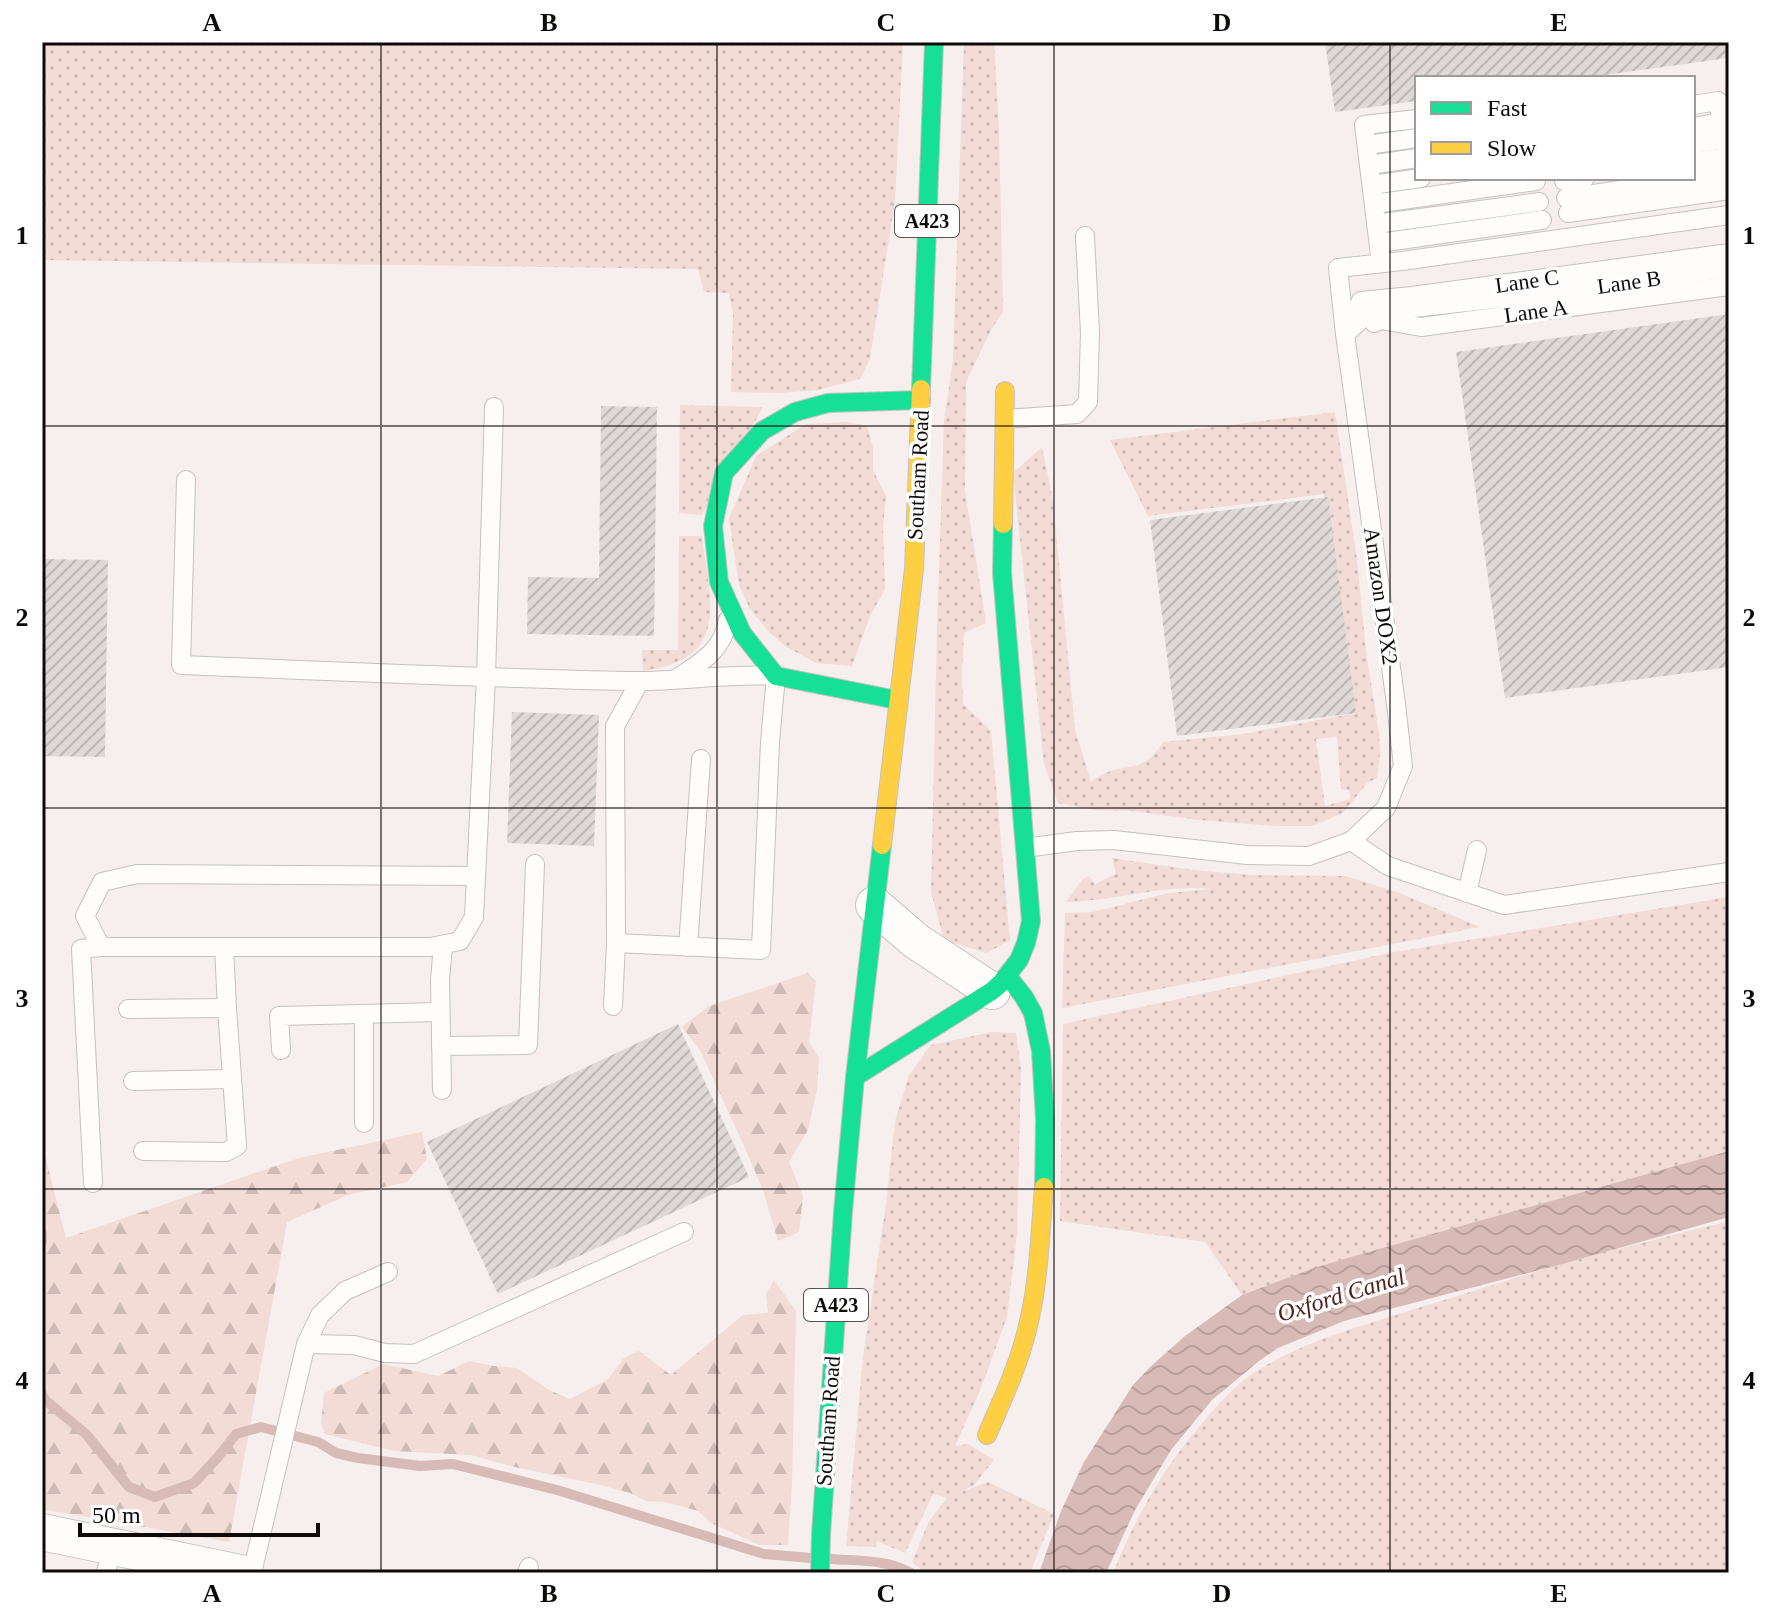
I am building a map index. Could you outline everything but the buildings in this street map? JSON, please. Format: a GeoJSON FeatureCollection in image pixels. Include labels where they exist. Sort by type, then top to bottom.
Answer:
{"type":"FeatureCollection","features":[{"type":"Feature","properties":{"kind":"main road","name":"Southam Road"},"geometry":{"type":"LineString","coordinates":[[820,1573],[843,1212],[855,1077],[914,569],[934,42]]}},
{"type":"Feature","properties":{"kind":"main road"},"geometry":{"type":"LineString","coordinates":[[855,1077],[1000,985],[1021,959],[1027,942],[1031,921],[1002,573],[1005,391]]}},
{"type":"Feature","properties":{"kind":"main road"},"geometry":{"type":"LineString","coordinates":[[897,700],[776,676],[742,633],[719,582],[713,526],[724,473],[762,431],[795,412],[828,403],[921,400]]}},
{"type":"Feature","properties":{"kind":"main road"},"geometry":{"type":"LineString","coordinates":[[987,1435],[1016,1370],[1028,1328],[1045,1176],[1041,1051],[1033,1013],[1024,997],[1000,985]]}},
{"type":"Feature","properties":{"kind":"street"},"geometry":{"type":"LineString","coordinates":[[874,905],[916,941],[1000,985]]}},
{"type":"Feature","properties":{"kind":"street"},"geometry":{"type":"LineString","coordinates":[[42,1532],[109,1559],[240,1573]]}},
{"type":"Feature","properties":{"kind":"lane"},"geometry":{"type":"LineString","coordinates":[[1695,105],[1718,101],[1726,152]]}},
{"type":"Feature","properties":{"kind":"lane"},"geometry":{"type":"LineString","coordinates":[[1415,119],[1364,125],[1381,263],[1729,215]]}},
{"type":"Feature","properties":{"kind":"lane"},"geometry":{"type":"LineString","coordinates":[[1695,129],[1726,152]]}},
{"type":"Feature","properties":{"kind":"lane"},"geometry":{"type":"LineString","coordinates":[[1367,145],[1415,138]]}},
{"type":"Feature","properties":{"kind":"lane"},"geometry":{"type":"LineString","coordinates":[[1695,144],[1726,152]]}},
{"type":"Feature","properties":{"kind":"lane"},"geometry":{"type":"LineString","coordinates":[[1695,161],[1726,152]]}},
{"type":"Feature","properties":{"kind":"lane"},"geometry":{"type":"LineString","coordinates":[[1695,160],[1726,152]]}},
{"type":"Feature","properties":{"kind":"lane"},"geometry":{"type":"LineString","coordinates":[[1369,165],[1415,158]]}},
{"type":"Feature","properties":{"kind":"lane"},"geometry":{"type":"LineString","coordinates":[[1372,185],[1415,179]]}},
{"type":"Feature","properties":{"kind":"lane"},"geometry":{"type":"LineString","coordinates":[[1374,204],[1536,180],[1545,241]]}},
{"type":"Feature","properties":{"kind":"lane"},"geometry":{"type":"LineString","coordinates":[[1565,193],[1582,180]]}},
{"type":"Feature","properties":{"kind":"lane"},"geometry":{"type":"LineString","coordinates":[[1565,193],[1616,180]]}},
{"type":"Feature","properties":{"kind":"lane"},"geometry":{"type":"LineString","coordinates":[[1565,193],[1729,190]]}},
{"type":"Feature","properties":{"kind":"lane"},"geometry":{"type":"LineString","coordinates":[[1565,193],[1571,237]]}},
{"type":"Feature","properties":{"kind":"lane"},"geometry":{"type":"LineString","coordinates":[[1376,224],[1540,211]]}},
{"type":"Feature","properties":{"kind":"lane"},"geometry":{"type":"LineString","coordinates":[[1379,243],[1540,211]]}},
{"type":"Feature","properties":{"kind":"lane"},"geometry":{"type":"LineString","coordinates":[[1005,419],[1077,414],[1088,402],[1090,333],[1085,236]]}},
{"type":"Feature","properties":{"kind":"lane","name":"Lane C"},"geometry":{"type":"LineString","coordinates":[[1345,334],[1361,301],[1729,253]]}},
{"type":"Feature","properties":{"kind":"lane","name":"Amazon DOX2"},"geometry":{"type":"LineString","coordinates":[[1351,841],[1386,808],[1403,766],[1338,268],[1381,263]]}},
{"type":"Feature","properties":{"kind":"lane","name":"Lane B"},"geometry":{"type":"LineString","coordinates":[[1345,334],[1368,313],[1729,268]]}},
{"type":"Feature","properties":{"kind":"lane","name":"Lane A"},"geometry":{"type":"LineString","coordinates":[[1345,334],[1381,320],[1421,327],[1729,286]]}},
{"type":"Feature","properties":{"kind":"lane"},"geometry":{"type":"LineString","coordinates":[[93,1183],[81,949],[443,945],[460,941],[474,917],[486,677],[494,407]]}},
{"type":"Feature","properties":{"kind":"lane"},"geometry":{"type":"LineString","coordinates":[[186,480],[181,665],[640,681],[776,676],[761,950],[616,943]]}},
{"type":"Feature","properties":{"kind":"lane"},"geometry":{"type":"LineString","coordinates":[[674,680],[712,655],[725,636],[731,608]]}},
{"type":"Feature","properties":{"kind":"lane"},"geometry":{"type":"LineString","coordinates":[[613,1006],[616,943],[615,726],[640,681]]}},
{"type":"Feature","properties":{"kind":"lane"},"geometry":{"type":"LineString","coordinates":[[688,947],[701,759]]}},
{"type":"Feature","properties":{"kind":"lane"},"geometry":{"type":"LineString","coordinates":[[1025,848],[1114,840],[1247,855],[1309,856],[1351,841],[1388,866],[1504,905],[1729,872]]}},
{"type":"Feature","properties":{"kind":"lane"},"geometry":{"type":"LineString","coordinates":[[1467,893],[1477,850]]}},
{"type":"Feature","properties":{"kind":"lane"},"geometry":{"type":"LineString","coordinates":[[441,1046],[528,1045],[535,864]]}},
{"type":"Feature","properties":{"kind":"lane"},"geometry":{"type":"LineString","coordinates":[[101,947],[85,916],[102,882],[137,874],[476,876]]}},
{"type":"Feature","properties":{"kind":"lane"},"geometry":{"type":"LineString","coordinates":[[442,1090],[440,980],[443,945]]}},
{"type":"Feature","properties":{"kind":"lane"},"geometry":{"type":"LineString","coordinates":[[143,1151],[226,1152],[237,1146],[224,947]]}},
{"type":"Feature","properties":{"kind":"lane"},"geometry":{"type":"LineString","coordinates":[[128,1009],[227,1008]]}},
{"type":"Feature","properties":{"kind":"lane"},"geometry":{"type":"LineString","coordinates":[[281,1050],[279,1016],[440,1012]]}},
{"type":"Feature","properties":{"kind":"lane"},"geometry":{"type":"LineString","coordinates":[[364,1014],[364,1123]]}},
{"type":"Feature","properties":{"kind":"lane"},"geometry":{"type":"LineString","coordinates":[[133,1081],[232,1079]]}},
{"type":"Feature","properties":{"kind":"lane"},"geometry":{"type":"LineString","coordinates":[[306,1344],[354,1345],[385,1353],[414,1354],[684,1232]]}},
{"type":"Feature","properties":{"kind":"lane"},"geometry":{"type":"LineString","coordinates":[[252,1573],[306,1344],[320,1315],[345,1291],[388,1272]]}},
{"type":"Feature","properties":{"kind":"green space"},"geometry":{"type":"Polygon","coordinates":[[[42,42],[903,42],[895,200],[870,359],[860,379],[818,390],[731,392],[733,314],[729,293],[704,292],[698,269],[42,260],[42,42]]]}},
{"type":"Feature","properties":{"kind":"green space"},"geometry":{"type":"Polygon","coordinates":[[[964,42],[994,42],[999,131],[1003,312],[966,382],[965,491],[986,623],[964,633],[963,704],[991,731],[1010,940],[987,953],[944,940],[931,892],[944,421],[953,360],[964,42]]]}},
{"type":"Feature","properties":{"kind":"green space"},"geometry":{"type":"Polygon","coordinates":[[[680,405],[763,407],[702,515],[679,513],[680,405]]]}},
{"type":"Feature","properties":{"kind":"green space"},"geometry":{"type":"Polygon","coordinates":[[[1335,412],[1357,559],[1380,753],[1377,778],[1367,783],[1343,813],[1312,826],[1274,826],[1095,810],[1058,803],[1044,764],[1013,473],[1042,447],[1053,500],[1075,730],[1091,782],[1112,771],[1139,765],[1155,753],[1163,742],[1243,734],[1356,713],[1324,494],[1148,516],[1110,440],[1335,412]],[[1337,737],[1316,739],[1325,806],[1350,799],[1349,790],[1341,789],[1337,737]]]}},
{"type":"Feature","properties":{"kind":"green space"},"geometry":{"type":"Polygon","coordinates":[[[848,422],[867,426],[873,447],[873,470],[886,496],[883,528],[885,589],[870,616],[852,666],[816,663],[785,646],[770,633],[750,609],[739,585],[729,519],[756,456],[806,424],[848,422]]]}},
{"type":"Feature","properties":{"kind":"green space"},"geometry":{"type":"Polygon","coordinates":[[[679,536],[702,536],[709,584],[709,624],[703,640],[691,654],[671,664],[643,671],[642,650],[678,650],[679,536]]]}},
{"type":"Feature","properties":{"kind":"green space"},"geometry":{"type":"Polygon","coordinates":[[[1112,858],[1253,875],[1346,876],[1397,892],[1480,927],[1062,1008],[1065,913],[1093,912],[1168,893],[1212,889],[1176,889],[1066,902],[1082,880],[1089,876],[1095,884],[1116,874],[1112,858]]]}},
{"type":"Feature","properties":{"kind":"green space"},"geometry":{"type":"Polygon","coordinates":[[[1729,897],[1729,1151],[1361,1254],[1242,1295],[1205,1242],[1060,1221],[1063,1024],[1389,953],[1729,897]]]}},
{"type":"Feature","properties":{"kind":"green space"},"geometry":{"type":"Polygon","coordinates":[[[808,973],[816,981],[809,1042],[819,1058],[817,1090],[808,1130],[789,1162],[803,1196],[799,1232],[778,1241],[763,1190],[748,1155],[701,1052],[682,1027],[709,1006],[808,973]]]}},
{"type":"Feature","properties":{"kind":"green space"},"geometry":{"type":"Polygon","coordinates":[[[992,1032],[1016,1033],[1021,1069],[1017,1234],[1007,1317],[979,1393],[955,1446],[968,1444],[994,1460],[974,1485],[958,1493],[988,1482],[1054,1514],[1030,1573],[925,1573],[912,1562],[929,1521],[947,1498],[933,1494],[905,1553],[877,1541],[876,1547],[846,1546],[863,1357],[895,1121],[909,1075],[931,1045],[992,1032]]]}},
{"type":"Feature","properties":{"kind":"green space"},"geometry":{"type":"Polygon","coordinates":[[[422,1132],[427,1159],[407,1182],[348,1195],[287,1222],[229,1542],[42,1509],[42,1143],[66,1238],[299,1158],[422,1132]]]}},
{"type":"Feature","properties":{"kind":"green space"},"geometry":{"type":"Polygon","coordinates":[[[1729,1221],[1729,1573],[1113,1573],[1140,1514],[1173,1461],[1227,1396],[1264,1366],[1308,1345],[1379,1320],[1564,1263],[1729,1221]]]}},
{"type":"Feature","properties":{"kind":"green space"},"geometry":{"type":"Polygon","coordinates":[[[774,1280],[796,1311],[788,1545],[759,1545],[711,1523],[698,1511],[665,1502],[646,1501],[601,1485],[471,1455],[394,1451],[325,1434],[321,1423],[324,1393],[383,1364],[438,1376],[469,1361],[517,1368],[549,1390],[570,1399],[607,1380],[624,1358],[639,1351],[671,1375],[743,1315],[768,1313],[766,1294],[774,1280]]]}},
{"type":"Feature","properties":{"kind":"water","name":"Oxford Canal"},"geometry":{"type":"Polygon","coordinates":[[[1729,1151],[1729,1217],[1344,1321],[1278,1348],[1212,1400],[1171,1450],[1135,1510],[1106,1573],[1039,1573],[1061,1511],[1084,1462],[1133,1385],[1185,1336],[1242,1295],[1361,1254],[1729,1151]]]}},
{"type":"Feature","properties":{"kind":"waterway"},"geometry":{"type":"LineString","coordinates":[[42,1234],[42,1241]]}},
{"type":"Feature","properties":{"kind":"waterway"},"geometry":{"type":"LineString","coordinates":[[42,1394],[45,1400],[86,1434],[129,1487],[155,1497],[194,1483],[236,1434],[261,1427],[318,1442],[336,1453],[358,1458],[420,1466],[453,1464],[557,1490],[764,1554],[811,1558]]}},
{"type":"Feature","properties":{"kind":"waterway"},"geometry":{"type":"LineString","coordinates":[[831,1559],[882,1563],[911,1573]]}},
{"type":"Feature","properties":{"kind":"traffic: fast"},"geometry":{"type":"LineString","coordinates":[[921,389],[934,42]]}},
{"type":"Feature","properties":{"kind":"traffic: fast"},"geometry":{"type":"LineString","coordinates":[[897,700],[776,676],[742,633],[719,582],[713,526],[724,473],[762,431],[795,412],[828,403],[921,400]]}},
{"type":"Feature","properties":{"kind":"traffic: fast"},"geometry":{"type":"LineString","coordinates":[[855,1077],[992,991],[1019,960],[1026,943],[1031,921],[1002,573],[1003,524]]}},
{"type":"Feature","properties":{"kind":"traffic: fast"},"geometry":{"type":"LineString","coordinates":[[820,1573],[843,1212],[882,845]]}},
{"type":"Feature","properties":{"kind":"traffic: fast"},"geometry":{"type":"LineString","coordinates":[[1009,978],[1033,1013],[1041,1051],[1045,1120],[1044,1187]]}},
{"type":"Feature","properties":{"kind":"traffic: slow"},"geometry":{"type":"LineString","coordinates":[[882,845],[914,569],[921,389]]}},
{"type":"Feature","properties":{"kind":"traffic: slow"},"geometry":{"type":"LineString","coordinates":[[1003,524],[1005,391]]}},
{"type":"Feature","properties":{"kind":"traffic: slow"},"geometry":{"type":"LineString","coordinates":[[987,1435],[1014,1370],[1031,1313],[1044,1187]]}}]}
